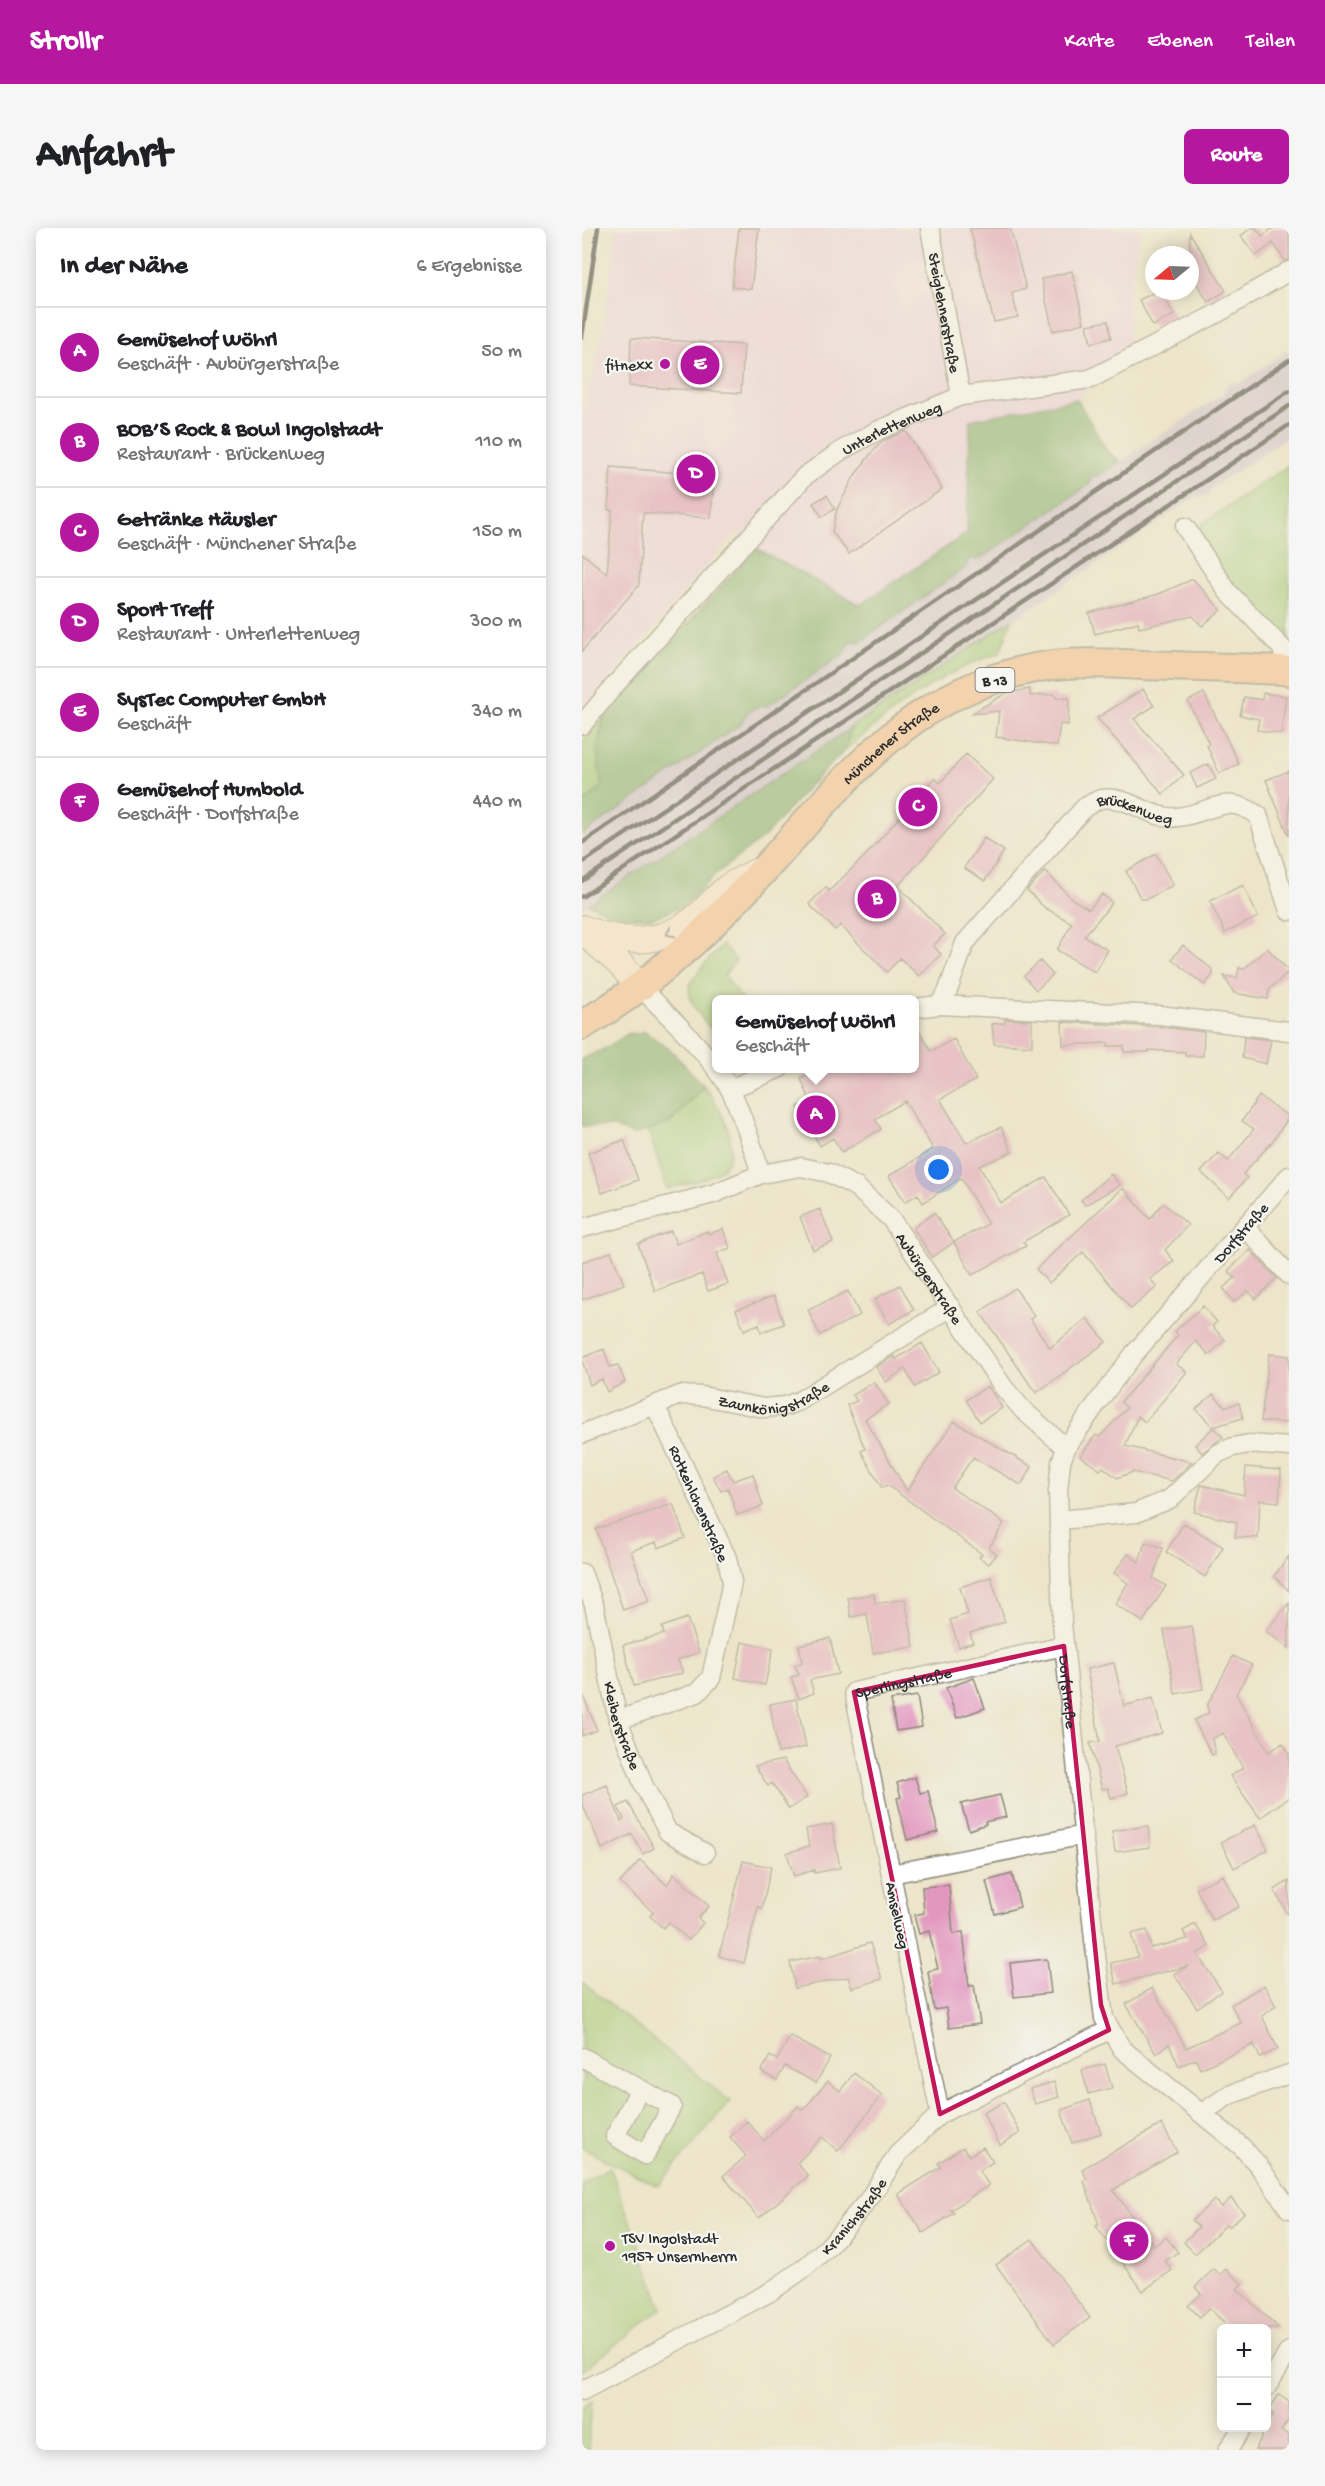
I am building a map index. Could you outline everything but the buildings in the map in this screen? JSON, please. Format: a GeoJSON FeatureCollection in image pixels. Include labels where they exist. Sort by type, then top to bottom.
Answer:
{"type":"FeatureCollection","features":[{"type":"Feature","properties":{"kind":"main road","name":"Münchener Straße"},"geometry":{"type":"LineString","coordinates":[[582,1025],[603,1013],[668,965],[769,864],[868,756],[934,705],[967,689],[1038,668],[1076,663],[1288,671]]}},
{"type":"Feature","properties":{"kind":"main road"},"geometry":{"type":"LineString","coordinates":[[582,929],[622,939],[662,938],[694,919],[728,887],[769,864]]}},
{"type":"Feature","properties":{"kind":"main road"},"geometry":{"type":"LineString","coordinates":[[582,929],[620,964],[639,986]]}},
{"type":"Feature","properties":{"kind":"street","name":"Steiglehnerstraße"},"geometry":{"type":"LineString","coordinates":[[930,228],[961,396]]}},
{"type":"Feature","properties":{"kind":"street","name":"Unterlettenweg"},"geometry":{"type":"LineString","coordinates":[[582,725],[614,686],[805,476],[842,450],[879,430],[961,396],[1090,379],[1218,313],[1289,271]]}},
{"type":"Feature","properties":{"kind":"street"},"geometry":{"type":"LineString","coordinates":[[1185,527],[1228,592],[1282,648],[1288,671]]}},
{"type":"Feature","properties":{"kind":"street","name":"Brückenweg"},"geometry":{"type":"LineString","coordinates":[[939,1005],[947,993],[965,943],[1085,807],[1101,799],[1118,799],[1161,816],[1177,818],[1228,803],[1245,807],[1258,815],[1289,911]]}},
{"type":"Feature","properties":{"kind":"street"},"geometry":{"type":"LineString","coordinates":[[639,986],[662,1008],[712,1065]]}},
{"type":"Feature","properties":{"kind":"street"},"geometry":{"type":"LineString","coordinates":[[919,1008],[939,1005],[1159,1015],[1289,1031]]}},
{"type":"Feature","properties":{"kind":"street"},"geometry":{"type":"LineString","coordinates":[[718,1073],[730,1089],[744,1119],[761,1174]]}},
{"type":"Feature","properties":{"kind":"street"},"geometry":{"type":"LineString","coordinates":[[730,1089],[768,1073]]}},
{"type":"Feature","properties":{"kind":"street","name":"Aubürgerstraße"},"geometry":{"type":"LineString","coordinates":[[582,1228],[713,1194],[761,1174],[801,1167],[829,1173],[856,1188],[891,1219],[1004,1388],[1023,1410],[1066,1448]]}},
{"type":"Feature","properties":{"kind":"street","name":"Dorfstraße"},"geometry":{"type":"LineString","coordinates":[[1289,1176],[1134,1354],[1066,1448],[1059,1476],[1059,1583],[1064,1646],[1101,2005],[1109,2030],[1122,2049],[1241,2146],[1259,2166],[1289,2209]]}},
{"type":"Feature","properties":{"kind":"street"},"geometry":{"type":"LineString","coordinates":[[1245,1227],[1289,1275]]}},
{"type":"Feature","properties":{"kind":"street","name":"Zaunkönigstraße"},"geometry":{"type":"LineString","coordinates":[[582,1434],[680,1395],[702,1396],[764,1408],[785,1406],[799,1401],[951,1307]]}},
{"type":"Feature","properties":{"kind":"street","name":"Rotkehlchenstraße"},"geometry":{"type":"LineString","coordinates":[[618,1720],[697,1693],[711,1678],[732,1582],[727,1558],[655,1405]]}},
{"type":"Feature","properties":{"kind":"street"},"geometry":{"type":"LineString","coordinates":[[1059,1520],[1136,1514],[1170,1499],[1217,1454],[1233,1447],[1249,1444],[1289,1447]]}},
{"type":"Feature","properties":{"kind":"street","name":"Kleiberstraße"},"geometry":{"type":"LineString","coordinates":[[582,1573],[594,1605],[618,1720],[644,1786],[668,1832],[705,1853]]}},
{"type":"Feature","properties":{"kind":"street","name":"Sperlingstraße"},"geometry":{"type":"LineString","coordinates":[[891,1874],[854,1692],[1064,1646]]}},
{"type":"Feature","properties":{"kind":"street","name":"Amselweg"},"geometry":{"type":"LineString","coordinates":[[940,2114],[891,1874],[1084,1835]]}},
{"type":"Feature","properties":{"kind":"street","name":"Kranichstraße"},"geometry":{"type":"LineString","coordinates":[[582,2391],[770,2292],[803,2269],[829,2246],[869,2199],[898,2154],[940,2114],[1109,2030]]}},
{"type":"Feature","properties":{"kind":"street"},"geometry":{"type":"LineString","coordinates":[[582,2057],[640,2089]]}},
{"type":"Feature","properties":{"kind":"street"},"geometry":{"type":"LineString","coordinates":[[1202,2113],[1229,2095],[1289,2074]]}},
{"type":"Feature","properties":{"kind":"street"},"geometry":{"type":"LineString","coordinates":[[1271,2380],[1289,2351]]}},
{"type":"Feature","properties":{"kind":"street"},"geometry":{"type":"LineString","coordinates":[[1228,2450],[1239,2432]]}},
{"type":"Feature","properties":{"kind":"highlighted area"},"geometry":{"type":"Polygon","coordinates":[[[1064,1646],[1101,2005],[1109,2030],[940,2114],[854,1692],[1064,1646]]]}},
{"type":"Feature","properties":{"kind":"shaded area"},"geometry":{"type":"Polygon","coordinates":[[[616,228],[1140,228],[1129,296],[1129,345],[1077,399],[970,420],[967,533],[859,605],[756,548],[736,532],[582,712],[582,419],[604,327],[616,228]]]}},
{"type":"Feature","properties":{"kind":"shaded area"},"geometry":{"type":"Polygon","coordinates":[[[1289,349],[1289,436],[1213,487],[1207,496],[1196,497],[582,909],[582,835],[742,723],[744,715],[756,706],[850,641],[861,641],[965,568],[969,559],[978,560],[1090,484],[1091,477],[1101,474],[1223,394],[1228,382],[1240,383],[1289,349]]]}},
{"type":"Feature","properties":{"kind":"green space"},"geometry":{"type":"Polygon","coordinates":[[[1077,399],[1107,451],[1120,461],[1101,474],[1091,477],[1090,484],[978,560],[969,559],[965,568],[861,641],[850,641],[845,653],[767,706],[751,710],[742,723],[582,835],[582,804],[602,787],[597,749],[605,714],[756,548],[860,605],[967,533],[970,420],[1077,399]]]}},
{"type":"Feature","properties":{"kind":"green space"},"geometry":{"type":"Polygon","coordinates":[[[1289,465],[1289,644],[1232,588],[1196,528],[1289,465]]]}},
{"type":"Feature","properties":{"kind":"green space"},"geometry":{"type":"Polygon","coordinates":[[[1012,620],[1000,653],[957,670],[937,681],[898,708],[844,751],[852,727],[1012,620]]]}},
{"type":"Feature","properties":{"kind":"green space"},"geometry":{"type":"Polygon","coordinates":[[[605,714],[597,749],[602,787],[582,804],[582,743],[605,714]]]}},
{"type":"Feature","properties":{"kind":"green space"},"geometry":{"type":"Polygon","coordinates":[[[852,727],[844,751],[764,837],[717,873],[684,906],[652,918],[616,916],[589,904],[852,727]]]}},
{"type":"Feature","properties":{"kind":"green space"},"geometry":{"type":"Polygon","coordinates":[[[723,945],[736,961],[724,975],[739,995],[712,995],[712,1030],[690,998],[690,989],[699,970],[723,945]]]}},
{"type":"Feature","properties":{"kind":"green space"},"geometry":{"type":"Polygon","coordinates":[[[643,1031],[669,1048],[704,1086],[671,1122],[634,1135],[614,1127],[582,1126],[582,1059],[606,1048],[629,1033],[639,1034],[643,1031]]]}},
{"type":"Feature","properties":{"kind":"green space"},"geometry":{"type":"Polygon","coordinates":[[[704,1086],[718,1107],[729,1132],[730,1156],[724,1167],[712,1175],[667,1189],[648,1130],[671,1122],[704,1086]]]}},
{"type":"Feature","properties":{"kind":"green space"},"geometry":{"type":"Polygon","coordinates":[[[582,1982],[730,2101],[658,2186],[582,2148],[582,2080],[584,2076],[582,2075],[582,1982]]]}},
{"type":"Feature","properties":{"kind":"green space","name":"TSV Ingolstadt 1957 Unsernherrn"},"geometry":{"type":"Polygon","coordinates":[[[610,2167],[662,2308],[582,2371],[582,2183],[610,2167]]]}},
{"type":"Feature","properties":{"kind":"green space"},"geometry":{"type":"Polygon","coordinates":[[[592,2401],[588,2450],[582,2450],[582,2407],[592,2401]]]}},
{"type":"Feature","properties":{"kind":"railway"},"geometry":{"type":"LineString","coordinates":[[582,337],[598,228]]}},
{"type":"Feature","properties":{"kind":"railway"},"geometry":{"type":"LineString","coordinates":[[582,843],[1289,360]]}},
{"type":"Feature","properties":{"kind":"railway"},"geometry":{"type":"LineString","coordinates":[[582,863],[1289,391]]}},
{"type":"Feature","properties":{"kind":"railway"},"geometry":{"type":"LineString","coordinates":[[582,881],[1289,406]]}},
{"type":"Feature","properties":{"kind":"railway"},"geometry":{"type":"LineString","coordinates":[[582,897],[1289,425]]}},
{"type":"Feature","properties":{"kind":"place","name":"fitnexx"},"geometry":{"type":"Point","coordinates":[665,364]}},
{"type":"Feature","properties":{"kind":"place","name":"SysTec Computer GmbH"},"geometry":{"type":"Point","coordinates":[700,365]}},
{"type":"Feature","properties":{"kind":"place","name":"Sport Treff"},"geometry":{"type":"Point","coordinates":[696,474]}},
{"type":"Feature","properties":{"kind":"place","name":"Getränke Häusler"},"geometry":{"type":"Point","coordinates":[918,807]}},
{"type":"Feature","properties":{"kind":"place","name":"BOB’S Rock & Bowl Ingolstadt"},"geometry":{"type":"Point","coordinates":[877,899]}},
{"type":"Feature","properties":{"kind":"place","name":"Gemüsehof Wöhrl"},"geometry":{"type":"Point","coordinates":[816,1115]}},
{"type":"Feature","properties":{"kind":"place","name":"Gemüsehof Humbold"},"geometry":{"type":"Point","coordinates":[1129,2241]}},
{"type":"Feature","properties":{"kind":"place","name":"TSV Ingolstadt 1957 Unsernherrn"},"geometry":{"type":"Point","coordinates":[610,2246]}}]}
